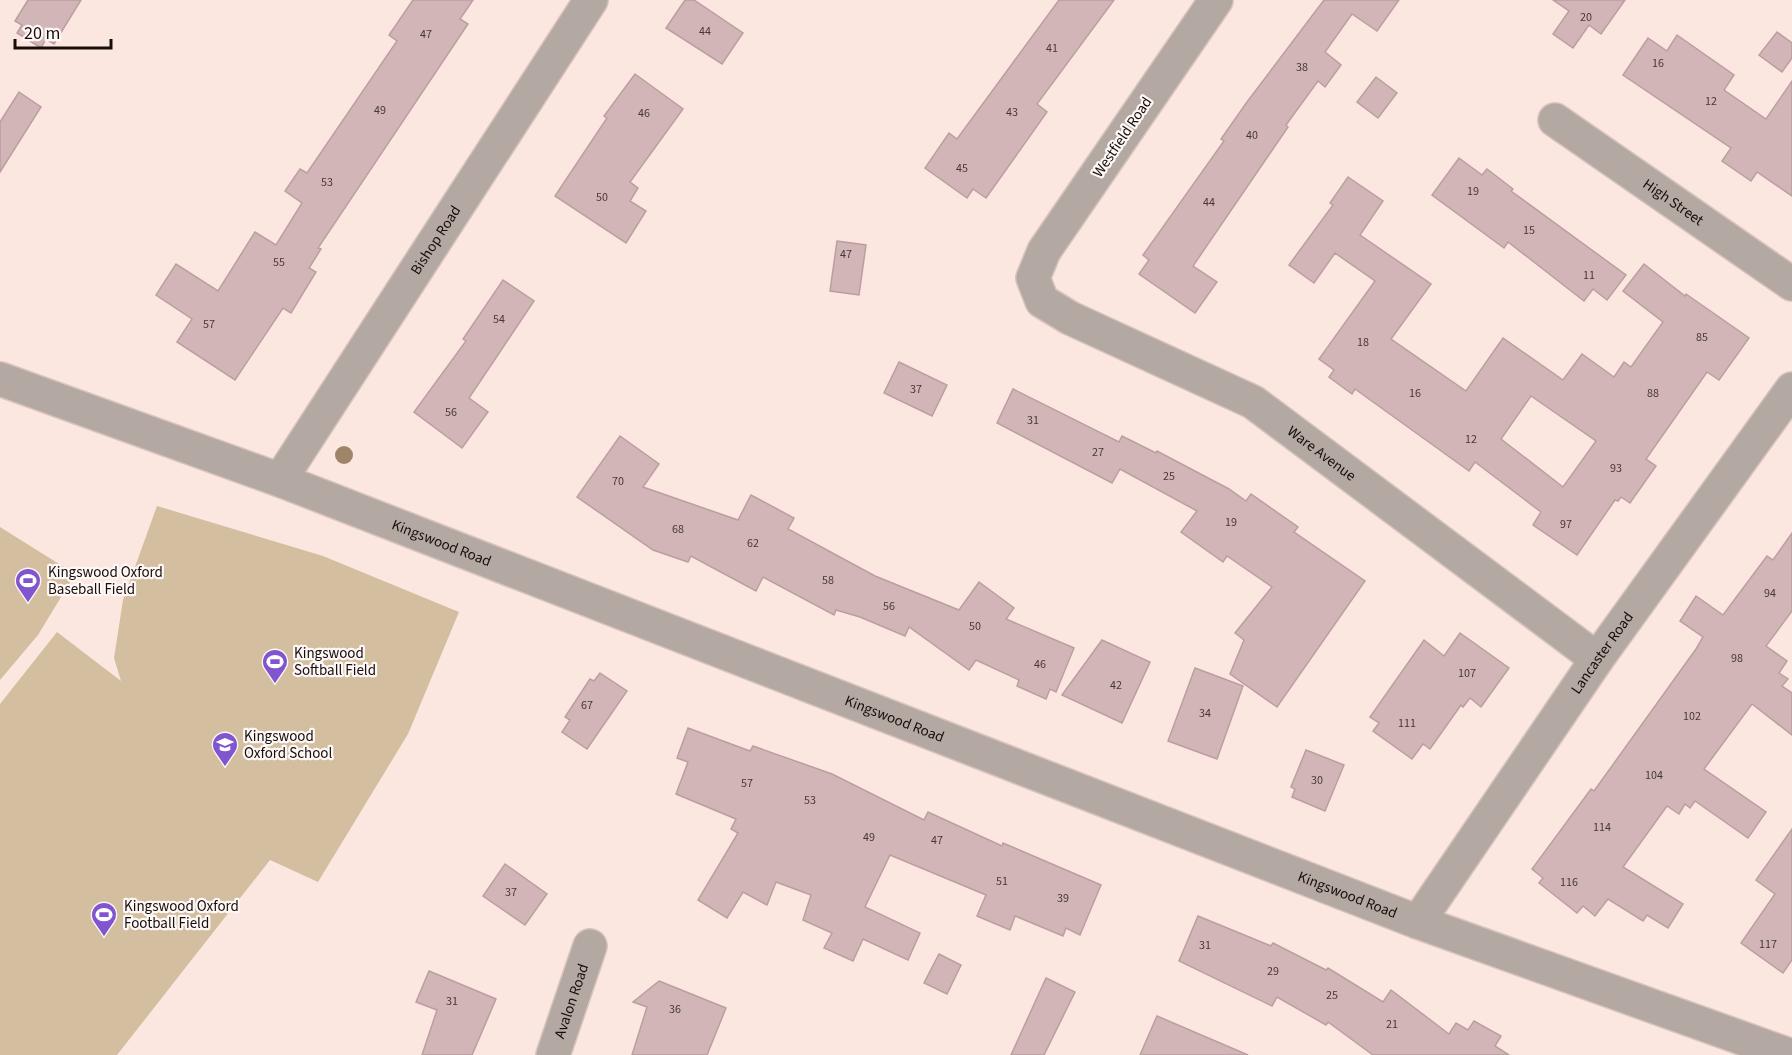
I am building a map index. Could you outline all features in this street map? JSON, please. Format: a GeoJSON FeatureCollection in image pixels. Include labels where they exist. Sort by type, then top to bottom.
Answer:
{"type":"FeatureCollection","features":[{"type":"Feature","properties":{"kind":"street","name":"Bishop Road"},"geometry":{"type":"LineString","coordinates":[[280,480],[591,0]]}},
{"type":"Feature","properties":{"kind":"street","name":"Westfield Road"},"geometry":{"type":"LineString","coordinates":[[1033,278],[1044,251],[1216,0]]}},
{"type":"Feature","properties":{"kind":"street","name":"High Street"},"geometry":{"type":"LineString","coordinates":[[1555,120],[1792,284]]}},
{"type":"Feature","properties":{"kind":"street","name":"Ware Avenue"},"geometry":{"type":"LineString","coordinates":[[1033,278],[1042,301],[1070,318],[1253,402],[1597,659]]}},
{"type":"Feature","properties":{"kind":"street","name":"Kingswood Road"},"geometry":{"type":"LineString","coordinates":[[0,379],[280,480],[1418,922],[1789,1055]]}},
{"type":"Feature","properties":{"kind":"street","name":"Lancaster Road"},"geometry":{"type":"LineString","coordinates":[[1418,922],[1597,659],[1792,389]]}},
{"type":"Feature","properties":{"kind":"street","name":"Avalon Road"},"geometry":{"type":"LineString","coordinates":[[553,1055],[590,946]]}},
{"type":"Feature","properties":{"kind":"shaded area","name":"Kingswood Oxford School"},"geometry":{"type":"Polygon","coordinates":[[[157,506],[323,556],[459,612],[408,734],[318,882],[270,860],[117,1055],[0,1055],[0,704],[57,632],[121,681],[114,658],[123,600],[157,506]]]}},
{"type":"Feature","properties":{"kind":"shaded area","name":"Kingswood Oxford Baseball Field"},"geometry":{"type":"Polygon","coordinates":[[[0,527],[75,574],[38,635],[0,680],[0,527]]]}},
{"type":"Feature","properties":{"kind":"building"},"geometry":{"type":"Polygon","coordinates":[[[28,0],[81,0],[54,44],[46,39],[41,48],[17,33],[22,25],[15,21],[28,0]]]}},
{"type":"Feature","properties":{"kind":"building"},"geometry":{"type":"Polygon","coordinates":[[[413,0],[473,0],[460,19],[468,24],[318,248],[321,249],[309,268],[316,272],[291,313],[283,308],[235,380],[177,342],[192,319],[156,295],[176,264],[218,291],[255,232],[276,245],[302,203],[285,191],[300,169],[307,173],[397,41],[389,35],[413,0]]]}},
{"type":"Feature","properties":{"kind":"building"},"geometry":{"type":"Polygon","coordinates":[[[685,0],[694,0],[743,33],[722,64],[666,28],[685,0]]]}},
{"type":"Feature","properties":{"kind":"building"},"geometry":{"type":"Polygon","coordinates":[[[1059,0],[1114,0],[1037,104],[1047,112],[986,198],[973,189],[967,198],[925,168],[949,133],[957,139],[1059,0]]]}},
{"type":"Feature","properties":{"kind":"building"},"geometry":{"type":"Polygon","coordinates":[[[1324,0],[1399,0],[1377,31],[1352,14],[1325,52],[1341,65],[1325,87],[1318,81],[1286,125],[1288,127],[1193,266],[1217,282],[1195,313],[1139,274],[1149,260],[1143,255],[1224,141],[1221,139],[1247,102],[1324,0]]]}},
{"type":"Feature","properties":{"kind":"building"},"geometry":{"type":"Polygon","coordinates":[[[1553,0],[1625,0],[1601,34],[1589,25],[1573,48],[1553,34],[1569,11],[1553,0]]]}},
{"type":"Feature","properties":{"kind":"building"},"geometry":{"type":"Polygon","coordinates":[[[1777,32],[1792,43],[1792,58],[1782,72],[1759,55],[1777,32]]]}},
{"type":"Feature","properties":{"kind":"building"},"geometry":{"type":"Polygon","coordinates":[[[1677,35],[1734,75],[1724,90],[1766,119],[1792,81],[1792,196],[1757,172],[1751,181],[1722,161],[1731,148],[1623,75],[1648,38],[1667,51],[1677,35]]]}},
{"type":"Feature","properties":{"kind":"building"},"geometry":{"type":"Polygon","coordinates":[[[635,74],[683,109],[630,182],[638,188],[630,201],[646,211],[626,243],[555,196],[607,118],[604,116],[635,74]]]}},
{"type":"Feature","properties":{"kind":"building"},"geometry":{"type":"Polygon","coordinates":[[[1376,77],[1397,93],[1378,118],[1357,102],[1376,77]]]}},
{"type":"Feature","properties":{"kind":"building"},"geometry":{"type":"Polygon","coordinates":[[[19,92],[41,107],[0,172],[0,122],[19,92]]]}},
{"type":"Feature","properties":{"kind":"building"},"geometry":{"type":"Polygon","coordinates":[[[1459,158],[1482,175],[1487,169],[1513,189],[1511,191],[1626,275],[1607,300],[1593,289],[1584,301],[1508,242],[1504,248],[1432,195],[1459,158]]]}},
{"type":"Feature","properties":{"kind":"building"},"geometry":{"type":"Polygon","coordinates":[[[1348,177],[1383,201],[1360,235],[1431,284],[1391,339],[1466,391],[1503,338],[1563,380],[1582,354],[1614,377],[1624,362],[1631,367],[1663,322],[1623,291],[1644,264],[1685,296],[1686,294],[1749,338],[1719,380],[1707,372],[1646,459],[1656,466],[1630,503],[1621,497],[1618,501],[1615,500],[1577,555],[1533,525],[1541,512],[1475,462],[1469,471],[1355,389],[1352,394],[1329,377],[1334,370],[1319,359],[1375,281],[1335,253],[1314,283],[1289,265],[1333,205],[1330,203],[1348,177]],[[1531,396],[1501,439],[1563,487],[1596,441],[1531,396]]]}},
{"type":"Feature","properties":{"kind":"building"},"geometry":{"type":"Polygon","coordinates":[[[837,241],[866,245],[859,295],[830,291],[837,241]]]}},
{"type":"Feature","properties":{"kind":"building"},"geometry":{"type":"Polygon","coordinates":[[[503,280],[534,301],[469,398],[488,412],[462,448],[414,412],[466,341],[463,339],[503,280]]]}},
{"type":"Feature","properties":{"kind":"building"},"geometry":{"type":"Polygon","coordinates":[[[899,362],[947,385],[932,416],[884,393],[899,362]]]}},
{"type":"Feature","properties":{"kind":"building"},"geometry":{"type":"Polygon","coordinates":[[[1013,389],[1119,442],[1122,436],[1156,453],[1157,451],[1229,489],[1246,501],[1251,494],[1298,527],[1294,532],[1365,581],[1277,707],[1230,674],[1244,640],[1235,633],[1272,587],[1227,556],[1223,562],[1181,532],[1197,511],[1120,469],[1112,483],[997,423],[1013,389]]]}},
{"type":"Feature","properties":{"kind":"building"},"geometry":{"type":"Polygon","coordinates":[[[620,436],[659,464],[643,487],[738,520],[751,495],[794,518],[788,529],[875,576],[959,610],[979,582],[1014,608],[1006,619],[1074,648],[1056,692],[1050,689],[1046,699],[1017,686],[1019,680],[976,660],[969,670],[909,627],[905,636],[860,617],[836,610],[834,615],[763,577],[756,591],[691,556],[688,562],[653,550],[577,497],[620,436]]]}},
{"type":"Feature","properties":{"kind":"building"},"geometry":{"type":"Polygon","coordinates":[[[1792,533],[1792,611],[1766,646],[1787,661],[1779,673],[1788,679],[1782,686],[1792,693],[1792,735],[1752,704],[1704,769],[1766,812],[1748,838],[1695,801],[1690,808],[1685,804],[1679,814],[1667,806],[1623,867],[1683,904],[1668,928],[1647,915],[1643,921],[1608,899],[1595,916],[1583,906],[1577,913],[1539,883],[1543,878],[1532,869],[1591,789],[1594,791],[1696,649],[1703,637],[1680,621],[1696,596],[1723,615],[1767,556],[1773,560],[1792,533]]]}},
{"type":"Feature","properties":{"kind":"building"},"geometry":{"type":"Polygon","coordinates":[[[1460,633],[1509,668],[1481,707],[1470,698],[1463,707],[1461,705],[1430,749],[1423,744],[1412,759],[1373,731],[1379,723],[1370,717],[1424,640],[1444,656],[1460,633]]]}},
{"type":"Feature","properties":{"kind":"building"},"geometry":{"type":"Polygon","coordinates":[[[1102,640],[1150,662],[1122,723],[1062,695],[1102,640]]]}},
{"type":"Feature","properties":{"kind":"building"},"geometry":{"type":"Polygon","coordinates":[[[1195,668],[1243,686],[1217,759],[1168,741],[1195,668]]]}},
{"type":"Feature","properties":{"kind":"building"},"geometry":{"type":"Polygon","coordinates":[[[600,673],[627,691],[587,749],[562,732],[570,720],[565,717],[590,679],[594,681],[600,673]]]}},
{"type":"Feature","properties":{"kind":"building"},"geometry":{"type":"Polygon","coordinates":[[[688,728],[750,751],[753,746],[832,774],[924,820],[928,812],[1002,846],[1003,843],[1101,885],[1080,935],[1066,928],[1063,936],[1015,916],[1010,930],[977,916],[986,895],[890,855],[865,907],[920,933],[908,960],[863,939],[853,961],[824,948],[832,933],[803,920],[811,895],[776,882],[767,905],[743,892],[727,918],[698,900],[738,833],[731,829],[736,819],[676,794],[688,762],[677,758],[688,728]]]}},
{"type":"Feature","properties":{"kind":"building"},"geometry":{"type":"Polygon","coordinates":[[[1306,750],[1344,765],[1325,811],[1292,797],[1295,789],[1291,787],[1306,750]]]}},
{"type":"Feature","properties":{"kind":"building"},"geometry":{"type":"Polygon","coordinates":[[[1792,829],[1792,960],[1783,973],[1741,943],[1775,894],[1756,880],[1792,829]]]}},
{"type":"Feature","properties":{"kind":"building"},"geometry":{"type":"Polygon","coordinates":[[[505,864],[547,894],[525,925],[483,896],[505,864]]]}},
{"type":"Feature","properties":{"kind":"building"},"geometry":{"type":"Polygon","coordinates":[[[1198,916],[1271,946],[1273,943],[1326,970],[1328,968],[1383,1002],[1391,990],[1449,1034],[1456,1023],[1468,1030],[1474,1021],[1501,1036],[1495,1046],[1509,1055],[1373,1055],[1328,1022],[1326,1025],[1277,997],[1272,1006],[1179,961],[1198,916]]]}},
{"type":"Feature","properties":{"kind":"building"},"geometry":{"type":"Polygon","coordinates":[[[939,954],[961,965],[947,994],[924,983],[939,954]]]}},
{"type":"Feature","properties":{"kind":"building"},"geometry":{"type":"Polygon","coordinates":[[[429,971],[496,999],[472,1055],[422,1055],[437,1010],[416,1002],[429,971]]]}},
{"type":"Feature","properties":{"kind":"building"},"geometry":{"type":"Polygon","coordinates":[[[1046,978],[1075,992],[1044,1055],[1011,1055],[1046,978]]]}},
{"type":"Feature","properties":{"kind":"building"},"geometry":{"type":"Polygon","coordinates":[[[659,981],[726,1008],[707,1055],[632,1055],[647,1007],[633,1002],[659,981]]]}},
{"type":"Feature","properties":{"kind":"building"},"geometry":{"type":"Polygon","coordinates":[[[1157,1016],[1248,1055],[1140,1055],[1157,1016]]]}},
{"type":"Feature","properties":{"kind":"place","name":"Kingswood Oxford Baseball Field"},"geometry":{"type":"Point","coordinates":[28,604]}},
{"type":"Feature","properties":{"kind":"place","name":"Kingswood Softball Field"},"geometry":{"type":"Point","coordinates":[275,685]}},
{"type":"Feature","properties":{"kind":"place","name":"Kingswood Oxford School"},"geometry":{"type":"Point","coordinates":[225,768]}},
{"type":"Feature","properties":{"kind":"place","name":"Kingswood Oxford Football Field"},"geometry":{"type":"Point","coordinates":[104,938]}}]}
